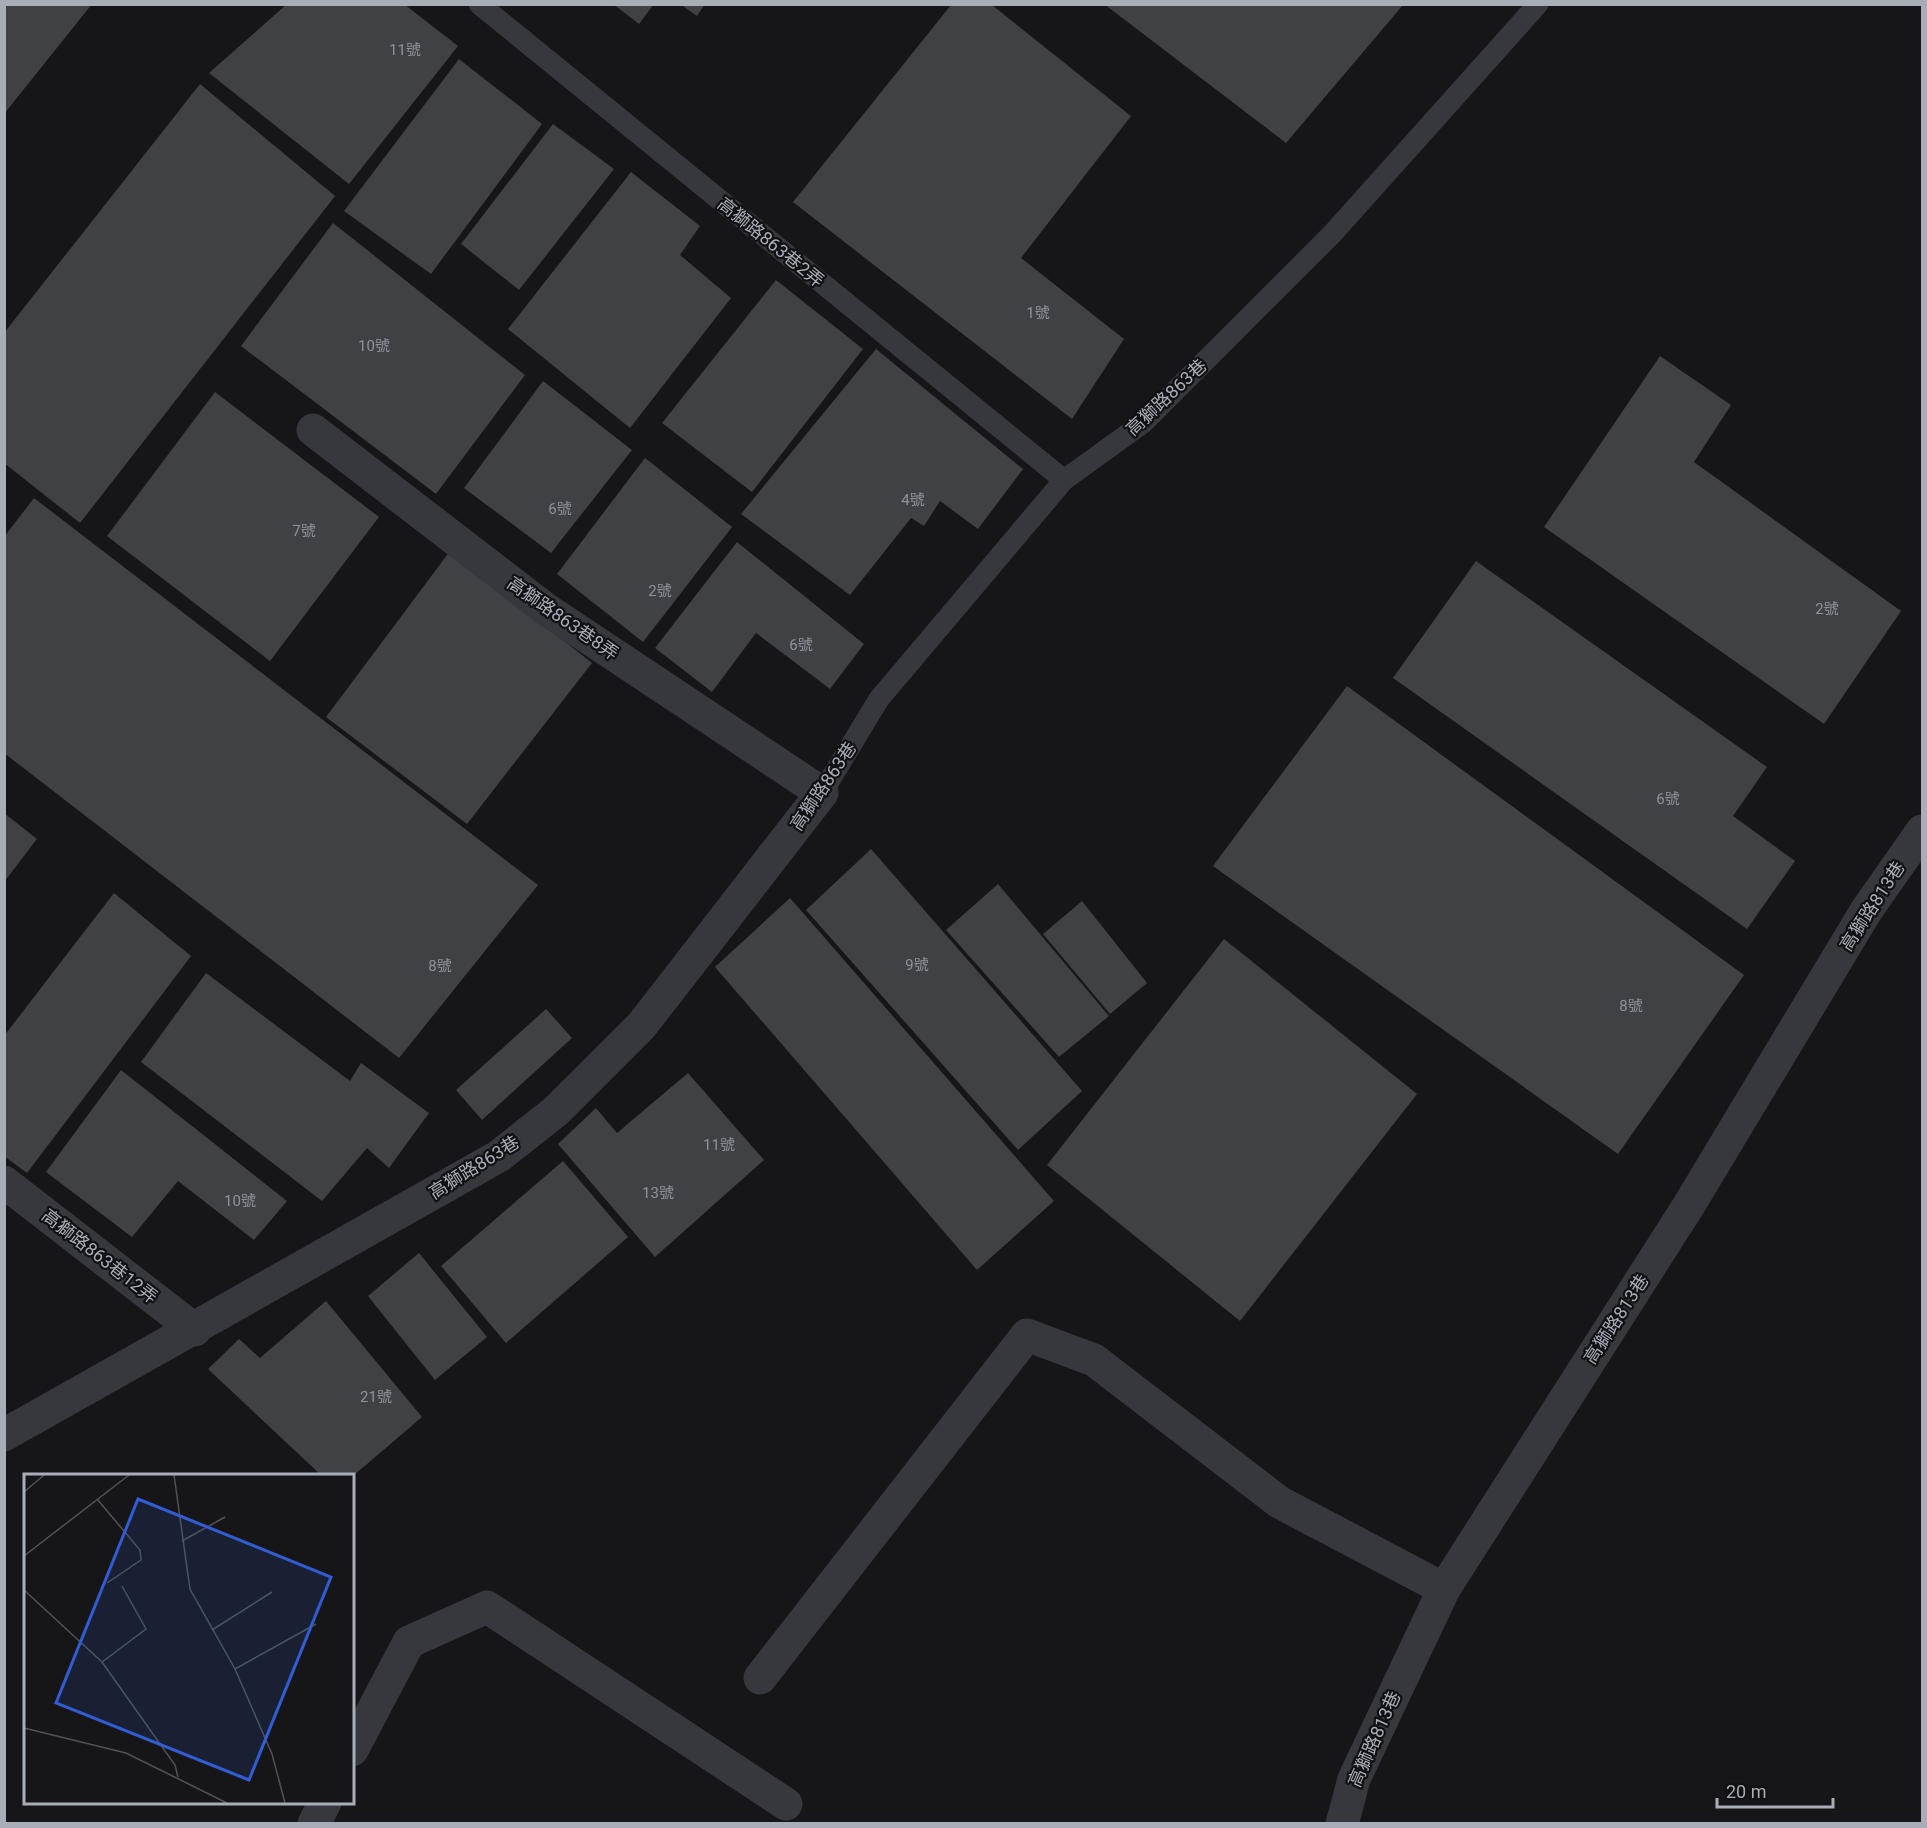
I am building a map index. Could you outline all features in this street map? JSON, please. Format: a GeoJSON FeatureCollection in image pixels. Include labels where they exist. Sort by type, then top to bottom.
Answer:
{"type":"FeatureCollection","features":[{"type":"Feature","properties":{"kind":"street","name":"高獅路863巷8弄"},"geometry":{"type":"LineString","coordinates":[[313,430],[547,610],[822,793]]}},
{"type":"Feature","properties":{"kind":"street","name":"高獅路863巷"},"geometry":{"type":"LineString","coordinates":[[4,1435],[195,1330],[499,1156],[556,1111],[642,1025],[822,793]]}},
{"type":"Feature","properties":{"kind":"street","name":"高獅路813巷"},"geometry":{"type":"LineString","coordinates":[[1342,1824],[1354,1779],[1444,1589],[1689,1205],[1866,911],[1923,831]]}},
{"type":"Feature","properties":{"kind":"street","name":"高獅路863巷12弄"},"geometry":{"type":"LineString","coordinates":[[4,1182],[195,1330]]}},
{"type":"Feature","properties":{"kind":"street"},"geometry":{"type":"LineString","coordinates":[[760,1678],[1027,1335],[1094,1360],[1279,1502],[1444,1589]]}},
{"type":"Feature","properties":{"kind":"street"},"geometry":{"type":"LineString","coordinates":[[354,1746],[409,1642],[487,1606],[786,1804]]}},
{"type":"Feature","properties":{"kind":"street"},"geometry":{"type":"LineString","coordinates":[[314,1824],[324,1804]]}},
{"type":"Feature","properties":{"kind":"lane","name":"高獅路863巷2弄"},"geometry":{"type":"LineString","coordinates":[[478,4],[1064,480]]}},
{"type":"Feature","properties":{"kind":"lane","name":"高獅路863巷"},"geometry":{"type":"LineString","coordinates":[[822,793],[879,699],[1064,480],[1143,423],[1333,233],[1538,4]]}},
{"type":"Feature","properties":{"kind":"building"},"geometry":{"type":"Polygon","coordinates":[[[4,4],[92,4],[4,114],[4,4]]]}},
{"type":"Feature","properties":{"kind":"building"},"geometry":{"type":"Polygon","coordinates":[[[287,4],[404,4],[458,46],[349,184],[209,73],[287,4]]]}},
{"type":"Feature","properties":{"kind":"building"},"geometry":{"type":"Polygon","coordinates":[[[613,4],[654,4],[639,24],[613,4]]]}},
{"type":"Feature","properties":{"kind":"building"},"geometry":{"type":"Polygon","coordinates":[[[680,4],[705,4],[697,16],[680,4]]]}},
{"type":"Feature","properties":{"kind":"building"},"geometry":{"type":"Polygon","coordinates":[[[1104,4],[1401,4],[1403,5],[1286,143],[1104,4]]]}},
{"type":"Feature","properties":{"kind":"building"},"geometry":{"type":"Polygon","coordinates":[[[951,5],[992,5],[1131,116],[1021,258],[1124,339],[1072,419],[793,202],[951,5]]]}},
{"type":"Feature","properties":{"kind":"building"},"geometry":{"type":"Polygon","coordinates":[[[459,59],[542,124],[431,274],[344,211],[459,59]]]}},
{"type":"Feature","properties":{"kind":"building"},"geometry":{"type":"Polygon","coordinates":[[[200,84],[335,196],[80,523],[4,463],[4,333],[200,84]]]}},
{"type":"Feature","properties":{"kind":"building"},"geometry":{"type":"Polygon","coordinates":[[[553,124],[614,169],[519,290],[461,244],[553,124]]]}},
{"type":"Feature","properties":{"kind":"building"},"geometry":{"type":"Polygon","coordinates":[[[631,172],[700,226],[680,255],[731,298],[630,428],[508,329],[631,172]]]}},
{"type":"Feature","properties":{"kind":"building"},"geometry":{"type":"Polygon","coordinates":[[[333,223],[525,375],[436,494],[241,346],[333,223]]]}},
{"type":"Feature","properties":{"kind":"building"},"geometry":{"type":"Polygon","coordinates":[[[776,280],[863,349],[752,492],[662,423],[776,280]]]}},
{"type":"Feature","properties":{"kind":"building"},"geometry":{"type":"Polygon","coordinates":[[[876,349],[1023,469],[978,529],[940,501],[924,526],[911,518],[850,595],[741,514],[876,349]]]}},
{"type":"Feature","properties":{"kind":"building"},"geometry":{"type":"Polygon","coordinates":[[[1660,356],[1731,405],[1694,462],[1901,611],[1824,724],[1544,527],[1660,356]]]}},
{"type":"Feature","properties":{"kind":"building"},"geometry":{"type":"Polygon","coordinates":[[[543,381],[632,450],[551,553],[464,488],[543,381]]]}},
{"type":"Feature","properties":{"kind":"building"},"geometry":{"type":"Polygon","coordinates":[[[215,392],[379,517],[270,661],[107,536],[215,392]]]}},
{"type":"Feature","properties":{"kind":"building"},"geometry":{"type":"Polygon","coordinates":[[[645,458],[732,527],[643,642],[557,574],[645,458]]]}},
{"type":"Feature","properties":{"kind":"building"},"geometry":{"type":"Polygon","coordinates":[[[34,498],[538,885],[399,1058],[4,753],[4,537],[34,498]]]}},
{"type":"Feature","properties":{"kind":"building"},"geometry":{"type":"Polygon","coordinates":[[[737,542],[864,644],[830,689],[756,633],[712,692],[655,648],[737,542]]]}},
{"type":"Feature","properties":{"kind":"building"},"geometry":{"type":"Polygon","coordinates":[[[450,551],[592,663],[467,824],[326,717],[450,551]]]}},
{"type":"Feature","properties":{"kind":"building"},"geometry":{"type":"Polygon","coordinates":[[[1476,561],[1767,767],[1733,816],[1795,861],[1747,929],[1393,678],[1476,561]]]}},
{"type":"Feature","properties":{"kind":"building"},"geometry":{"type":"Polygon","coordinates":[[[1347,686],[1744,975],[1618,1154],[1213,866],[1347,686]]]}},
{"type":"Feature","properties":{"kind":"building"},"geometry":{"type":"Polygon","coordinates":[[[4,813],[37,839],[4,882],[4,813]]]}},
{"type":"Feature","properties":{"kind":"building"},"geometry":{"type":"Polygon","coordinates":[[[871,849],[1082,1091],[1018,1150],[806,910],[871,849]]]}},
{"type":"Feature","properties":{"kind":"building"},"geometry":{"type":"Polygon","coordinates":[[[998,884],[1109,1016],[1059,1057],[946,930],[998,884]]]}},
{"type":"Feature","properties":{"kind":"building"},"geometry":{"type":"Polygon","coordinates":[[[114,893],[191,956],[27,1173],[4,1156],[4,1036],[114,893]]]}},
{"type":"Feature","properties":{"kind":"building"},"geometry":{"type":"Polygon","coordinates":[[[790,898],[1054,1201],[977,1270],[715,967],[790,898]]]}},
{"type":"Feature","properties":{"kind":"building"},"geometry":{"type":"Polygon","coordinates":[[[1082,901],[1147,983],[1110,1014],[1043,934],[1082,901]]]}},
{"type":"Feature","properties":{"kind":"building"},"geometry":{"type":"Polygon","coordinates":[[[1224,939],[1417,1094],[1240,1321],[1047,1165],[1224,939]]]}},
{"type":"Feature","properties":{"kind":"building"},"geometry":{"type":"Polygon","coordinates":[[[206,973],[350,1081],[361,1063],[429,1113],[389,1168],[367,1148],[322,1201],[141,1062],[206,973]]]}},
{"type":"Feature","properties":{"kind":"building"},"geometry":{"type":"Polygon","coordinates":[[[546,1009],[572,1038],[482,1120],[456,1090],[546,1009]]]}},
{"type":"Feature","properties":{"kind":"building"},"geometry":{"type":"Polygon","coordinates":[[[121,1070],[287,1201],[254,1240],[178,1181],[132,1237],[46,1172],[121,1070]]]}},
{"type":"Feature","properties":{"kind":"building"},"geometry":{"type":"Polygon","coordinates":[[[688,1073],[764,1160],[655,1257],[558,1144],[596,1108],[617,1133],[688,1073]]]}},
{"type":"Feature","properties":{"kind":"building"},"geometry":{"type":"Polygon","coordinates":[[[563,1161],[628,1237],[506,1343],[441,1266],[563,1161]]]}},
{"type":"Feature","properties":{"kind":"building"},"geometry":{"type":"Polygon","coordinates":[[[419,1253],[487,1337],[435,1380],[368,1296],[419,1253]]]}},
{"type":"Feature","properties":{"kind":"building"},"geometry":{"type":"Polygon","coordinates":[[[326,1301],[422,1417],[354,1475],[320,1474],[208,1369],[239,1339],[260,1358],[326,1301]]]}}]}
